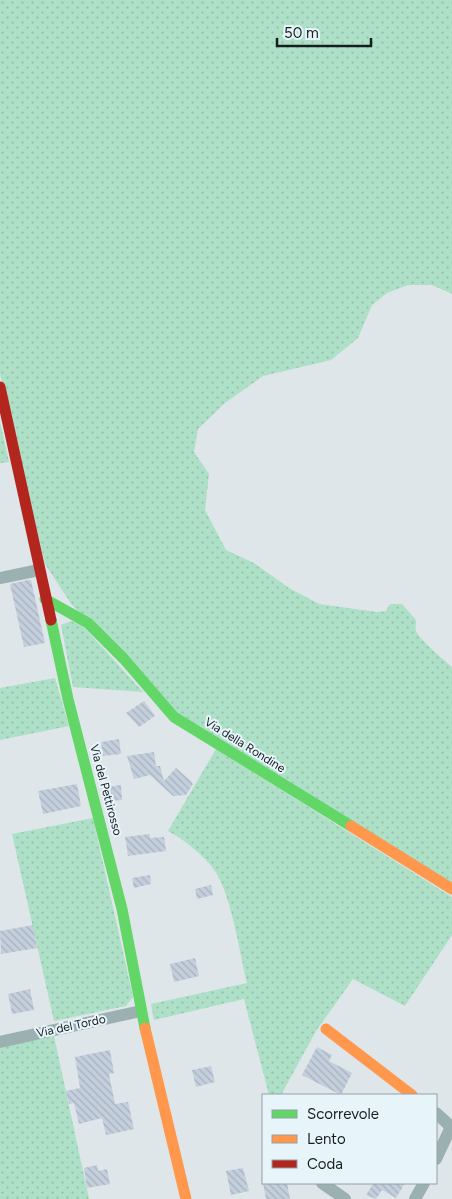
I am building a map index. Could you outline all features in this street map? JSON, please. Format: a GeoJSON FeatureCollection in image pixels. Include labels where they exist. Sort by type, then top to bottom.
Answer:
{"type":"FeatureCollection","features":[{"type":"Feature","properties":{"kind":"street","name":"Via del Pettirosso"},"geometry":{"type":"LineString","coordinates":[[0,387],[45,599],[68,699],[122,909],[141,1011],[186,1199]]}},
{"type":"Feature","properties":{"kind":"street"},"geometry":{"type":"LineString","coordinates":[[0,578],[39,570]]}},
{"type":"Feature","properties":{"kind":"street","name":"Via della Rondine"},"geometry":{"type":"LineString","coordinates":[[45,599],[88,624],[124,659],[174,717],[452,890]]}},
{"type":"Feature","properties":{"kind":"street","name":"Via del Tordo"},"geometry":{"type":"LineString","coordinates":[[0,1042],[141,1011]]}},
{"type":"Feature","properties":{"kind":"street"},"geometry":{"type":"LineString","coordinates":[[326,1029],[411,1094]]}},
{"type":"Feature","properties":{"kind":"street"},"geometry":{"type":"LineString","coordinates":[[437,1114],[448,1124],[450,1129],[437,1157]]}},
{"type":"Feature","properties":{"kind":"street"},"geometry":{"type":"LineString","coordinates":[[323,1184],[345,1199]]}},
{"type":"Feature","properties":{"kind":"street"},"geometry":{"type":"LineString","coordinates":[[415,1199],[423,1184]]}},
{"type":"Feature","properties":{"kind":"green space"},"geometry":{"type":"Polygon","coordinates":[[[0,0],[452,0],[452,294],[432,285],[408,285],[387,293],[372,305],[358,338],[331,360],[263,376],[225,403],[198,429],[194,452],[209,474],[205,510],[226,550],[254,563],[289,588],[319,604],[377,612],[386,611],[390,604],[402,604],[416,620],[416,630],[421,639],[452,667],[452,886],[178,714],[72,605],[45,564],[0,374],[0,0]]]}},
{"type":"Feature","properties":{"kind":"green space"},"geometry":{"type":"Polygon","coordinates":[[[0,422],[9,462],[0,463],[0,422]]]}},
{"type":"Feature","properties":{"kind":"green space"},"geometry":{"type":"Polygon","coordinates":[[[71,621],[81,624],[143,692],[73,687],[61,625],[71,621]]]}},
{"type":"Feature","properties":{"kind":"green space"},"geometry":{"type":"Polygon","coordinates":[[[55,678],[69,726],[0,740],[0,688],[55,678]]]}},
{"type":"Feature","properties":{"kind":"green space"},"geometry":{"type":"Polygon","coordinates":[[[216,749],[452,897],[452,935],[405,1006],[353,979],[316,1031],[282,1094],[269,1094],[244,999],[154,1020],[151,1004],[247,983],[230,909],[221,882],[215,871],[200,854],[168,831],[216,749]]]}},
{"type":"Feature","properties":{"kind":"green space"},"geometry":{"type":"Polygon","coordinates":[[[93,818],[133,997],[126,1006],[54,1021],[12,834],[93,818]]]}},
{"type":"Feature","properties":{"kind":"green space"},"geometry":{"type":"Polygon","coordinates":[[[54,1036],[89,1199],[0,1199],[0,1047],[54,1036]]]}},
{"type":"Feature","properties":{"kind":"building"},"geometry":{"type":"Polygon","coordinates":[[[31,580],[45,643],[24,647],[10,584],[31,580]]]}},
{"type":"Feature","properties":{"kind":"building"},"geometry":{"type":"Polygon","coordinates":[[[144,701],[155,716],[139,727],[126,713],[144,701]]]}},
{"type":"Feature","properties":{"kind":"building"},"geometry":{"type":"Polygon","coordinates":[[[119,739],[121,754],[103,756],[101,742],[119,739]]]}},
{"type":"Feature","properties":{"kind":"building"},"geometry":{"type":"Polygon","coordinates":[[[154,752],[156,766],[160,766],[164,781],[176,768],[191,781],[193,784],[186,795],[173,796],[150,775],[134,779],[127,756],[154,752]]]}},
{"type":"Feature","properties":{"kind":"building"},"geometry":{"type":"Polygon","coordinates":[[[77,784],[81,806],[43,814],[38,791],[77,784]]]}},
{"type":"Feature","properties":{"kind":"building"},"geometry":{"type":"Polygon","coordinates":[[[121,785],[122,800],[109,801],[107,787],[121,785]]]}},
{"type":"Feature","properties":{"kind":"building"},"geometry":{"type":"Polygon","coordinates":[[[150,834],[150,838],[164,837],[166,851],[128,856],[125,837],[150,834]]]}},
{"type":"Feature","properties":{"kind":"building"},"geometry":{"type":"Polygon","coordinates":[[[150,875],[151,884],[134,888],[132,878],[150,875]]]}},
{"type":"Feature","properties":{"kind":"building"},"geometry":{"type":"Polygon","coordinates":[[[211,885],[213,895],[197,899],[195,889],[211,885]]]}},
{"type":"Feature","properties":{"kind":"building"},"geometry":{"type":"Polygon","coordinates":[[[33,925],[37,948],[1,954],[0,931],[33,925]]]}},
{"type":"Feature","properties":{"kind":"building"},"geometry":{"type":"Polygon","coordinates":[[[195,958],[199,976],[174,982],[170,964],[195,958]]]}},
{"type":"Feature","properties":{"kind":"building"},"geometry":{"type":"Polygon","coordinates":[[[30,989],[34,1010],[12,1014],[8,994],[30,989]]]}},
{"type":"Feature","properties":{"kind":"building"},"geometry":{"type":"Polygon","coordinates":[[[317,1047],[332,1055],[329,1061],[352,1073],[342,1094],[302,1075],[317,1047]]]}},
{"type":"Feature","properties":{"kind":"building"},"geometry":{"type":"Polygon","coordinates":[[[110,1050],[114,1073],[109,1074],[115,1104],[128,1102],[134,1129],[106,1135],[102,1118],[79,1124],[74,1103],[69,1104],[66,1091],[80,1088],[75,1057],[110,1050]]]}},
{"type":"Feature","properties":{"kind":"building"},"geometry":{"type":"Polygon","coordinates":[[[211,1066],[215,1082],[196,1087],[192,1070],[211,1066]]]}},
{"type":"Feature","properties":{"kind":"building"},"geometry":{"type":"Polygon","coordinates":[[[97,1165],[98,1171],[107,1169],[110,1184],[87,1188],[84,1168],[97,1165]]]}},
{"type":"Feature","properties":{"kind":"building"},"geometry":{"type":"Polygon","coordinates":[[[243,1168],[249,1191],[231,1195],[226,1171],[243,1168]]]}},
{"type":"Feature","properties":{"kind":"building"},"geometry":{"type":"Polygon","coordinates":[[[263,1184],[287,1184],[290,1199],[266,1199],[263,1184]]]}},
{"type":"Feature","properties":{"kind":"building"},"geometry":{"type":"Polygon","coordinates":[[[373,1184],[404,1184],[396,1198],[382,1190],[376,1199],[366,1195],[373,1184]]]}},
{"type":"Feature","properties":{"kind":"traffic: fast"},"geometry":{"type":"LineString","coordinates":[[45,599],[88,623],[124,659],[174,717],[351,826]]}},
{"type":"Feature","properties":{"kind":"traffic: fast"},"geometry":{"type":"LineString","coordinates":[[51,620],[68,699],[122,909],[145,1028]]}},
{"type":"Feature","properties":{"kind":"traffic: slow"},"geometry":{"type":"LineString","coordinates":[[351,826],[452,889]]}},
{"type":"Feature","properties":{"kind":"traffic: slow"},"geometry":{"type":"LineString","coordinates":[[145,1028],[186,1199]]}},
{"type":"Feature","properties":{"kind":"traffic: slow"},"geometry":{"type":"LineString","coordinates":[[326,1029],[411,1094]]}},
{"type":"Feature","properties":{"kind":"traffic: jam"},"geometry":{"type":"LineString","coordinates":[[0,387],[51,620]]}}]}
